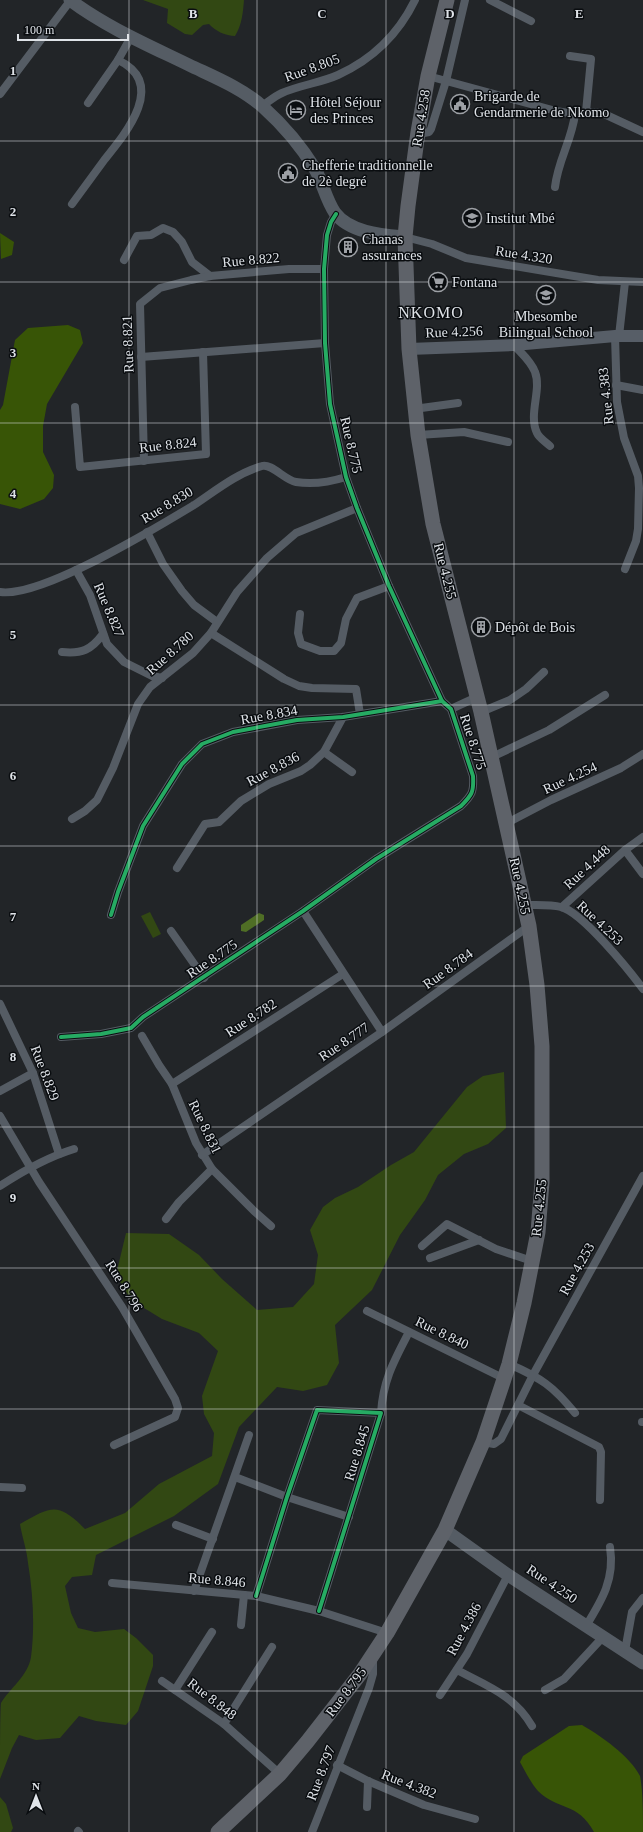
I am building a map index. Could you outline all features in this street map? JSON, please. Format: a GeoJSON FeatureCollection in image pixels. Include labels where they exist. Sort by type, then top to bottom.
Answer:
{"type":"FeatureCollection","features":[{"type":"Feature","properties":{"kind":"highway","name":"Rue 4.258"},"geometry":{"type":"LineString","coordinates":[[405,237],[418,132],[428,76],[447,0]]}},
{"type":"Feature","properties":{"kind":"highway","name":"Rue 4.255"},"geometry":{"type":"LineString","coordinates":[[405,237],[409,349],[414,409],[433,524],[492,757],[529,926],[537,985],[542,1046],[542,1182],[538,1232],[507,1372],[483,1442],[444,1530]]}},
{"type":"Feature","properties":{"kind":"highway","name":"Rue 8.795"},"geometry":{"type":"LineString","coordinates":[[218,1832],[280,1774],[307,1742],[374,1655],[444,1530]]}},
{"type":"Feature","properties":{"kind":"main road"},"geometry":{"type":"LineString","coordinates":[[70,0],[131,37],[236,88],[262,106],[302,149],[315,169],[336,214],[345,222],[361,229],[380,234],[405,237]]}},
{"type":"Feature","properties":{"kind":"main road","name":"Rue 4.250"},"geometry":{"type":"LineString","coordinates":[[444,1530],[643,1663]]}},
{"type":"Feature","properties":{"kind":"street"},"geometry":{"type":"LineString","coordinates":[[0,94],[70,0]]}},
{"type":"Feature","properties":{"kind":"street","name":"Rue 8.805"},"geometry":{"type":"LineString","coordinates":[[262,106],[281,93],[337,76],[370,57],[386,44],[410,12],[416,0]]}},
{"type":"Feature","properties":{"kind":"street"},"geometry":{"type":"LineString","coordinates":[[418,132],[429,132],[431,129],[446,81],[465,0]]}},
{"type":"Feature","properties":{"kind":"street"},"geometry":{"type":"LineString","coordinates":[[490,0],[531,21]]}},
{"type":"Feature","properties":{"kind":"street"},"geometry":{"type":"LineString","coordinates":[[88,103],[118,60],[131,37]]}},
{"type":"Feature","properties":{"kind":"street"},"geometry":{"type":"LineString","coordinates":[[570,56],[591,59],[586,112]]}},
{"type":"Feature","properties":{"kind":"street"},"geometry":{"type":"LineString","coordinates":[[72,204],[128,131],[140,103],[142,92],[135,73],[128,65],[118,60]]}},
{"type":"Feature","properties":{"kind":"street"},"geometry":{"type":"LineString","coordinates":[[428,76],[562,112],[576,114],[586,112],[602,113],[643,132]]}},
{"type":"Feature","properties":{"kind":"street"},"geometry":{"type":"LineString","coordinates":[[555,187],[557,170],[572,134],[576,114]]}},
{"type":"Feature","properties":{"kind":"street","name":"Rue 8.775"},"geometry":{"type":"LineString","coordinates":[[61,1037],[101,1034],[132,1028],[143,1017],[303,911],[376,858],[462,806],[472,796],[474,786],[473,776],[451,709],[442,701],[389,586],[346,477],[330,404],[325,343],[324,269],[327,235],[330,222],[336,214]]}},
{"type":"Feature","properties":{"kind":"street","name":"Rue 8.822"},"geometry":{"type":"LineString","coordinates":[[124,260],[137,236],[151,235],[163,228],[172,232],[182,242],[192,262],[210,276],[289,269],[324,269]]}},
{"type":"Feature","properties":{"kind":"street","name":"Rue 4.320"},"geometry":{"type":"LineString","coordinates":[[405,237],[432,244],[466,258],[598,280],[643,282]]}},
{"type":"Feature","properties":{"kind":"street","name":"Rue 8.821"},"geometry":{"type":"LineString","coordinates":[[144,461],[140,304],[160,288],[210,276]]}},
{"type":"Feature","properties":{"kind":"street","name":"Rue 4.383"},"geometry":{"type":"LineString","coordinates":[[625,569],[636,541],[638,529],[639,488],[638,476],[624,438],[617,402],[617,336],[626,282]]}},
{"type":"Feature","properties":{"kind":"street","name":"Rue 4.256"},"geometry":{"type":"LineString","coordinates":[[409,349],[514,345],[617,336],[643,336]]}},
{"type":"Feature","properties":{"kind":"street"},"geometry":{"type":"LineString","coordinates":[[141,357],[325,343]]}},
{"type":"Feature","properties":{"kind":"street"},"geometry":{"type":"LineString","coordinates":[[514,345],[532,365],[536,373],[537,383],[534,414],[537,432],[550,446]]}},
{"type":"Feature","properties":{"kind":"street","name":"Rue 8.824"},"geometry":{"type":"LineString","coordinates":[[75,406],[80,467],[206,454],[203,352]]}},
{"type":"Feature","properties":{"kind":"street"},"geometry":{"type":"LineString","coordinates":[[616,385],[643,390]]}},
{"type":"Feature","properties":{"kind":"street"},"geometry":{"type":"LineString","coordinates":[[414,409],[458,403]]}},
{"type":"Feature","properties":{"kind":"street"},"geometry":{"type":"LineString","coordinates":[[418,435],[464,432],[508,442]]}},
{"type":"Feature","properties":{"kind":"street","name":"Rue 8.830"},"geometry":{"type":"LineString","coordinates":[[0,592],[10,594],[29,589],[76,570],[147,532],[193,505],[234,478],[261,466],[269,466],[288,480],[296,482],[313,484],[329,482],[346,477]]}},
{"type":"Feature","properties":{"kind":"street","name":"Rue 8.780"},"geometry":{"type":"LineString","coordinates":[[72,819],[85,811],[97,800],[113,768],[138,704],[150,687],[193,653],[210,632],[237,592],[267,558],[296,533],[357,508]]}},
{"type":"Feature","properties":{"kind":"street"},"geometry":{"type":"LineString","coordinates":[[147,532],[163,564],[184,595],[194,605],[217,622]]}},
{"type":"Feature","properties":{"kind":"street","name":"Rue 8.827"},"geometry":{"type":"LineString","coordinates":[[76,570],[90,595],[107,644],[124,662],[152,676],[162,678]]}},
{"type":"Feature","properties":{"kind":"street"},"geometry":{"type":"LineString","coordinates":[[300,614],[298,633],[301,644],[320,651],[334,651],[341,643],[346,619],[357,598],[389,586]]}},
{"type":"Feature","properties":{"kind":"street"},"geometry":{"type":"LineString","coordinates":[[210,632],[284,679],[299,686],[312,688],[356,689],[360,714]]}},
{"type":"Feature","properties":{"kind":"street"},"geometry":{"type":"LineString","coordinates":[[62,652],[84,652],[103,634]]}},
{"type":"Feature","properties":{"kind":"street"},"geometry":{"type":"LineString","coordinates":[[481,712],[510,700],[526,689],[544,672]]}},
{"type":"Feature","properties":{"kind":"street"},"geometry":{"type":"LineString","coordinates":[[492,757],[549,730],[605,695]]}},
{"type":"Feature","properties":{"kind":"street"},"geometry":{"type":"LineString","coordinates":[[451,709],[477,697]]}},
{"type":"Feature","properties":{"kind":"street","name":"Rue 8.834"},"geometry":{"type":"LineString","coordinates":[[112,915],[118,892],[143,826],[182,764],[202,744],[233,732],[297,720],[343,717],[442,701]]}},
{"type":"Feature","properties":{"kind":"street","name":"Rue 8.836"},"geometry":{"type":"LineString","coordinates":[[177,868],[205,824],[218,822],[241,801],[269,784],[301,771],[324,752],[343,717]]}},
{"type":"Feature","properties":{"kind":"street"},"geometry":{"type":"LineString","coordinates":[[324,752],[352,772]]}},
{"type":"Feature","properties":{"kind":"street","name":"Rue 4.254"},"geometry":{"type":"LineString","coordinates":[[507,823],[551,800],[621,768],[643,754]]}},
{"type":"Feature","properties":{"kind":"street"},"geometry":{"type":"LineString","coordinates":[[625,850],[643,837]]}},
{"type":"Feature","properties":{"kind":"street","name":"Rue 4.448"},"geometry":{"type":"LineString","coordinates":[[562,907],[625,850],[643,874]]}},
{"type":"Feature","properties":{"kind":"street","name":"Rue 4.253"},"geometry":{"type":"LineString","coordinates":[[524,905],[562,907],[573,912],[640,979],[643,988]]}},
{"type":"Feature","properties":{"kind":"street","name":"Rue 8.777"},"geometry":{"type":"LineString","coordinates":[[202,1155],[382,1032],[303,911]]}},
{"type":"Feature","properties":{"kind":"street","name":"Rue 8.784"},"geometry":{"type":"LineString","coordinates":[[382,1032],[529,926]]}},
{"type":"Feature","properties":{"kind":"street"},"geometry":{"type":"LineString","coordinates":[[171,931],[204,978]]}},
{"type":"Feature","properties":{"kind":"street","name":"Rue 8.782"},"geometry":{"type":"LineString","coordinates":[[172,1084],[343,974]]}},
{"type":"Feature","properties":{"kind":"street","name":"Rue 8.829"},"geometry":{"type":"LineString","coordinates":[[0,1004],[33,1073],[59,1154]]}},
{"type":"Feature","properties":{"kind":"street","name":"Rue 8.831"},"geometry":{"type":"LineString","coordinates":[[142,1036],[172,1084],[188,1128],[202,1155],[212,1169],[178,1202],[166,1219]]}},
{"type":"Feature","properties":{"kind":"street"},"geometry":{"type":"LineString","coordinates":[[0,1091],[33,1073]]}},
{"type":"Feature","properties":{"kind":"street","name":"Rue 8.796"},"geometry":{"type":"LineString","coordinates":[[0,1116],[32,1169],[122,1307],[176,1398],[178,1408],[175,1417],[114,1445]]}},
{"type":"Feature","properties":{"kind":"street"},"geometry":{"type":"LineString","coordinates":[[0,1186],[20,1173],[32,1169],[59,1154],[74,1149]]}},
{"type":"Feature","properties":{"kind":"street"},"geometry":{"type":"LineString","coordinates":[[212,1169],[254,1212],[271,1226]]}},
{"type":"Feature","properties":{"kind":"street","name":"Rue 4.253"},"geometry":{"type":"LineString","coordinates":[[483,1442],[494,1444],[501,1439],[533,1375],[643,1176]]}},
{"type":"Feature","properties":{"kind":"street"},"geometry":{"type":"LineString","coordinates":[[422,1246],[447,1224],[496,1249],[532,1260]]}},
{"type":"Feature","properties":{"kind":"street"},"geometry":{"type":"LineString","coordinates":[[430,1258],[479,1240]]}},
{"type":"Feature","properties":{"kind":"street","name":"Rue 8.840"},"geometry":{"type":"LineString","coordinates":[[367,1311],[409,1332],[507,1372]]}},
{"type":"Feature","properties":{"kind":"street"},"geometry":{"type":"LineString","coordinates":[[381,1413],[382,1394],[387,1377],[409,1332]]}},
{"type":"Feature","properties":{"kind":"street"},"geometry":{"type":"LineString","coordinates":[[507,1372],[533,1375],[559,1393],[575,1413]]}},
{"type":"Feature","properties":{"kind":"street"},"geometry":{"type":"LineString","coordinates":[[518,1405],[599,1447],[602,1452],[600,1500]]}},
{"type":"Feature","properties":{"kind":"street","name":"Rue 8.845"},"geometry":{"type":"LineString","coordinates":[[256,1596],[287,1497],[317,1410],[381,1413],[319,1610]]}},
{"type":"Feature","properties":{"kind":"street"},"geometry":{"type":"LineString","coordinates":[[194,1591],[249,1435]]}},
{"type":"Feature","properties":{"kind":"street"},"geometry":{"type":"LineString","coordinates":[[235,1476],[287,1497],[349,1517]]}},
{"type":"Feature","properties":{"kind":"street"},"geometry":{"type":"LineString","coordinates":[[0,1487],[22,1488]]}},
{"type":"Feature","properties":{"kind":"street"},"geometry":{"type":"LineString","coordinates":[[176,1525],[213,1539]]}},
{"type":"Feature","properties":{"kind":"street"},"geometry":{"type":"LineString","coordinates":[[586,1626],[605,1593],[612,1561],[610,1547]]}},
{"type":"Feature","properties":{"kind":"street","name":"Rue 4.386"},"geometry":{"type":"LineString","coordinates":[[440,1695],[467,1654],[508,1574]]}},
{"type":"Feature","properties":{"kind":"street","name":"Rue 8.846"},"geometry":{"type":"LineString","coordinates":[[112,1583],[256,1596],[319,1610],[387,1633]]}},
{"type":"Feature","properties":{"kind":"street"},"geometry":{"type":"LineString","coordinates":[[241,1625],[244,1595]]}},
{"type":"Feature","properties":{"kind":"street"},"geometry":{"type":"LineString","coordinates":[[625,1651],[632,1612],[643,1598]]}},
{"type":"Feature","properties":{"kind":"street","name":"Rue 8.848"},"geometry":{"type":"LineString","coordinates":[[212,1632],[175,1690],[224,1724],[280,1774]]}},
{"type":"Feature","properties":{"kind":"street"},"geometry":{"type":"LineString","coordinates":[[545,1690],[564,1679],[603,1637]]}},
{"type":"Feature","properties":{"kind":"street"},"geometry":{"type":"LineString","coordinates":[[224,1724],[272,1647]]}},
{"type":"Feature","properties":{"kind":"street","name":"Rue 8.797"},"geometry":{"type":"LineString","coordinates":[[312,1832],[337,1765],[369,1688],[373,1674],[374,1655]]}},
{"type":"Feature","properties":{"kind":"street"},"geometry":{"type":"LineString","coordinates":[[457,1670],[506,1695],[525,1714],[532,1726]]}},
{"type":"Feature","properties":{"kind":"street"},"geometry":{"type":"LineString","coordinates":[[162,1681],[175,1690]]}},
{"type":"Feature","properties":{"kind":"street","name":"Rue 4.382"},"geometry":{"type":"LineString","coordinates":[[337,1765],[368,1781],[424,1805],[475,1819]]}},
{"type":"Feature","properties":{"kind":"street"},"geometry":{"type":"LineString","coordinates":[[367,1807],[368,1781]]}},
{"type":"Feature","properties":{"kind":"shaded area"},"geometry":{"type":"Polygon","coordinates":[[[143,0],[244,0],[241,23],[235,36],[221,33],[209,24],[203,25],[192,35],[185,34],[167,23],[168,9],[143,0]]]}},
{"type":"Feature","properties":{"kind":"shaded area"},"geometry":{"type":"Polygon","coordinates":[[[0,233],[14,242],[12,255],[1,259],[0,233]]]}},
{"type":"Feature","properties":{"kind":"shaded area"},"geometry":{"type":"Polygon","coordinates":[[[68,325],[80,330],[83,343],[47,404],[43,426],[43,452],[54,475],[53,488],[44,499],[20,509],[0,504],[0,410],[3,405],[15,340],[28,328],[68,325]]]}},
{"type":"Feature","properties":{"kind":"shaded area"},"geometry":{"type":"Polygon","coordinates":[[[150,912],[161,934],[153,938],[141,916],[150,912]]]}},
{"type":"Feature","properties":{"kind":"shaded area"},"geometry":{"type":"Polygon","coordinates":[[[259,913],[264,915],[264,920],[246,932],[241,931],[241,925],[259,913]]]}},
{"type":"Feature","properties":{"kind":"shaded area"},"geometry":{"type":"Polygon","coordinates":[[[504,1072],[506,1128],[488,1144],[464,1154],[438,1175],[425,1200],[400,1235],[372,1290],[335,1325],[339,1363],[327,1385],[303,1391],[277,1387],[239,1427],[218,1484],[174,1516],[96,1555],[92,1575],[72,1577],[65,1586],[71,1613],[78,1628],[95,1632],[124,1629],[136,1638],[153,1655],[153,1666],[138,1711],[126,1725],[96,1721],[79,1716],[60,1738],[36,1740],[19,1735],[12,1748],[0,1779],[1,1703],[23,1676],[29,1664],[32,1646],[33,1610],[31,1586],[27,1553],[20,1524],[40,1513],[54,1510],[68,1514],[85,1529],[125,1513],[159,1484],[212,1456],[214,1433],[204,1414],[202,1396],[218,1351],[199,1333],[162,1319],[131,1300],[116,1275],[126,1233],[169,1234],[199,1255],[222,1279],[257,1310],[293,1307],[314,1284],[318,1255],[310,1230],[323,1207],[335,1198],[358,1187],[414,1152],[467,1087],[483,1076],[504,1072]]]}},
{"type":"Feature","properties":{"kind":"shaded area"},"geometry":{"type":"Polygon","coordinates":[[[582,1725],[598,1735],[622,1754],[640,1776],[643,1832],[594,1832],[588,1822],[581,1816],[545,1797],[538,1791],[526,1773],[520,1762],[523,1756],[569,1726],[582,1725]]]}},
{"type":"Feature","properties":{"kind":"shaded area"},"geometry":{"type":"Polygon","coordinates":[[[0,1797],[6,1804],[13,1828],[11,1832],[0,1832],[0,1797]]]}},
{"type":"Feature","properties":{"kind":"cycle path"},"geometry":{"type":"LineString","coordinates":[[61,1037],[101,1034],[131,1028],[143,1017],[303,911],[376,859],[461,806],[472,793],[473,776],[451,709],[442,701],[389,586],[346,477],[330,404],[325,343],[324,269],[327,235],[331,222],[336,214]]}},
{"type":"Feature","properties":{"kind":"cycle path"},"geometry":{"type":"LineString","coordinates":[[111,915],[143,826],[182,764],[202,744],[233,732],[297,720],[343,717],[442,701]]}},
{"type":"Feature","properties":{"kind":"cycle path"},"geometry":{"type":"LineString","coordinates":[[256,1596],[287,1497],[317,1410],[381,1413],[319,1611]]}},
{"type":"Feature","properties":{"kind":"place","name":"Brigarde de Gendarmerie de Nkomo"},"geometry":{"type":"Point","coordinates":[460,104]}},
{"type":"Feature","properties":{"kind":"place","name":"Hôtel Séjour des Princes"},"geometry":{"type":"Point","coordinates":[296,110]}},
{"type":"Feature","properties":{"kind":"place","name":"Chefferie traditionnelle de 2è degré"},"geometry":{"type":"Point","coordinates":[288,173]}},
{"type":"Feature","properties":{"kind":"place","name":"Institut Mbé"},"geometry":{"type":"Point","coordinates":[472,218]}},
{"type":"Feature","properties":{"kind":"place","name":"Chanas assurances"},"geometry":{"type":"Point","coordinates":[348,247]}},
{"type":"Feature","properties":{"kind":"place","name":"Fontana"},"geometry":{"type":"Point","coordinates":[438,282]}},
{"type":"Feature","properties":{"kind":"place","name":"Mbesombe Bilingual School"},"geometry":{"type":"Point","coordinates":[546,295]}},
{"type":"Feature","properties":{"kind":"place","name":"Dépôt de Bois"},"geometry":{"type":"Point","coordinates":[481,627]}},
{"type":"Feature","properties":{"kind":"district","name":"NKOMO"},"geometry":{"type":"Point","coordinates":[431,312]}}]}
